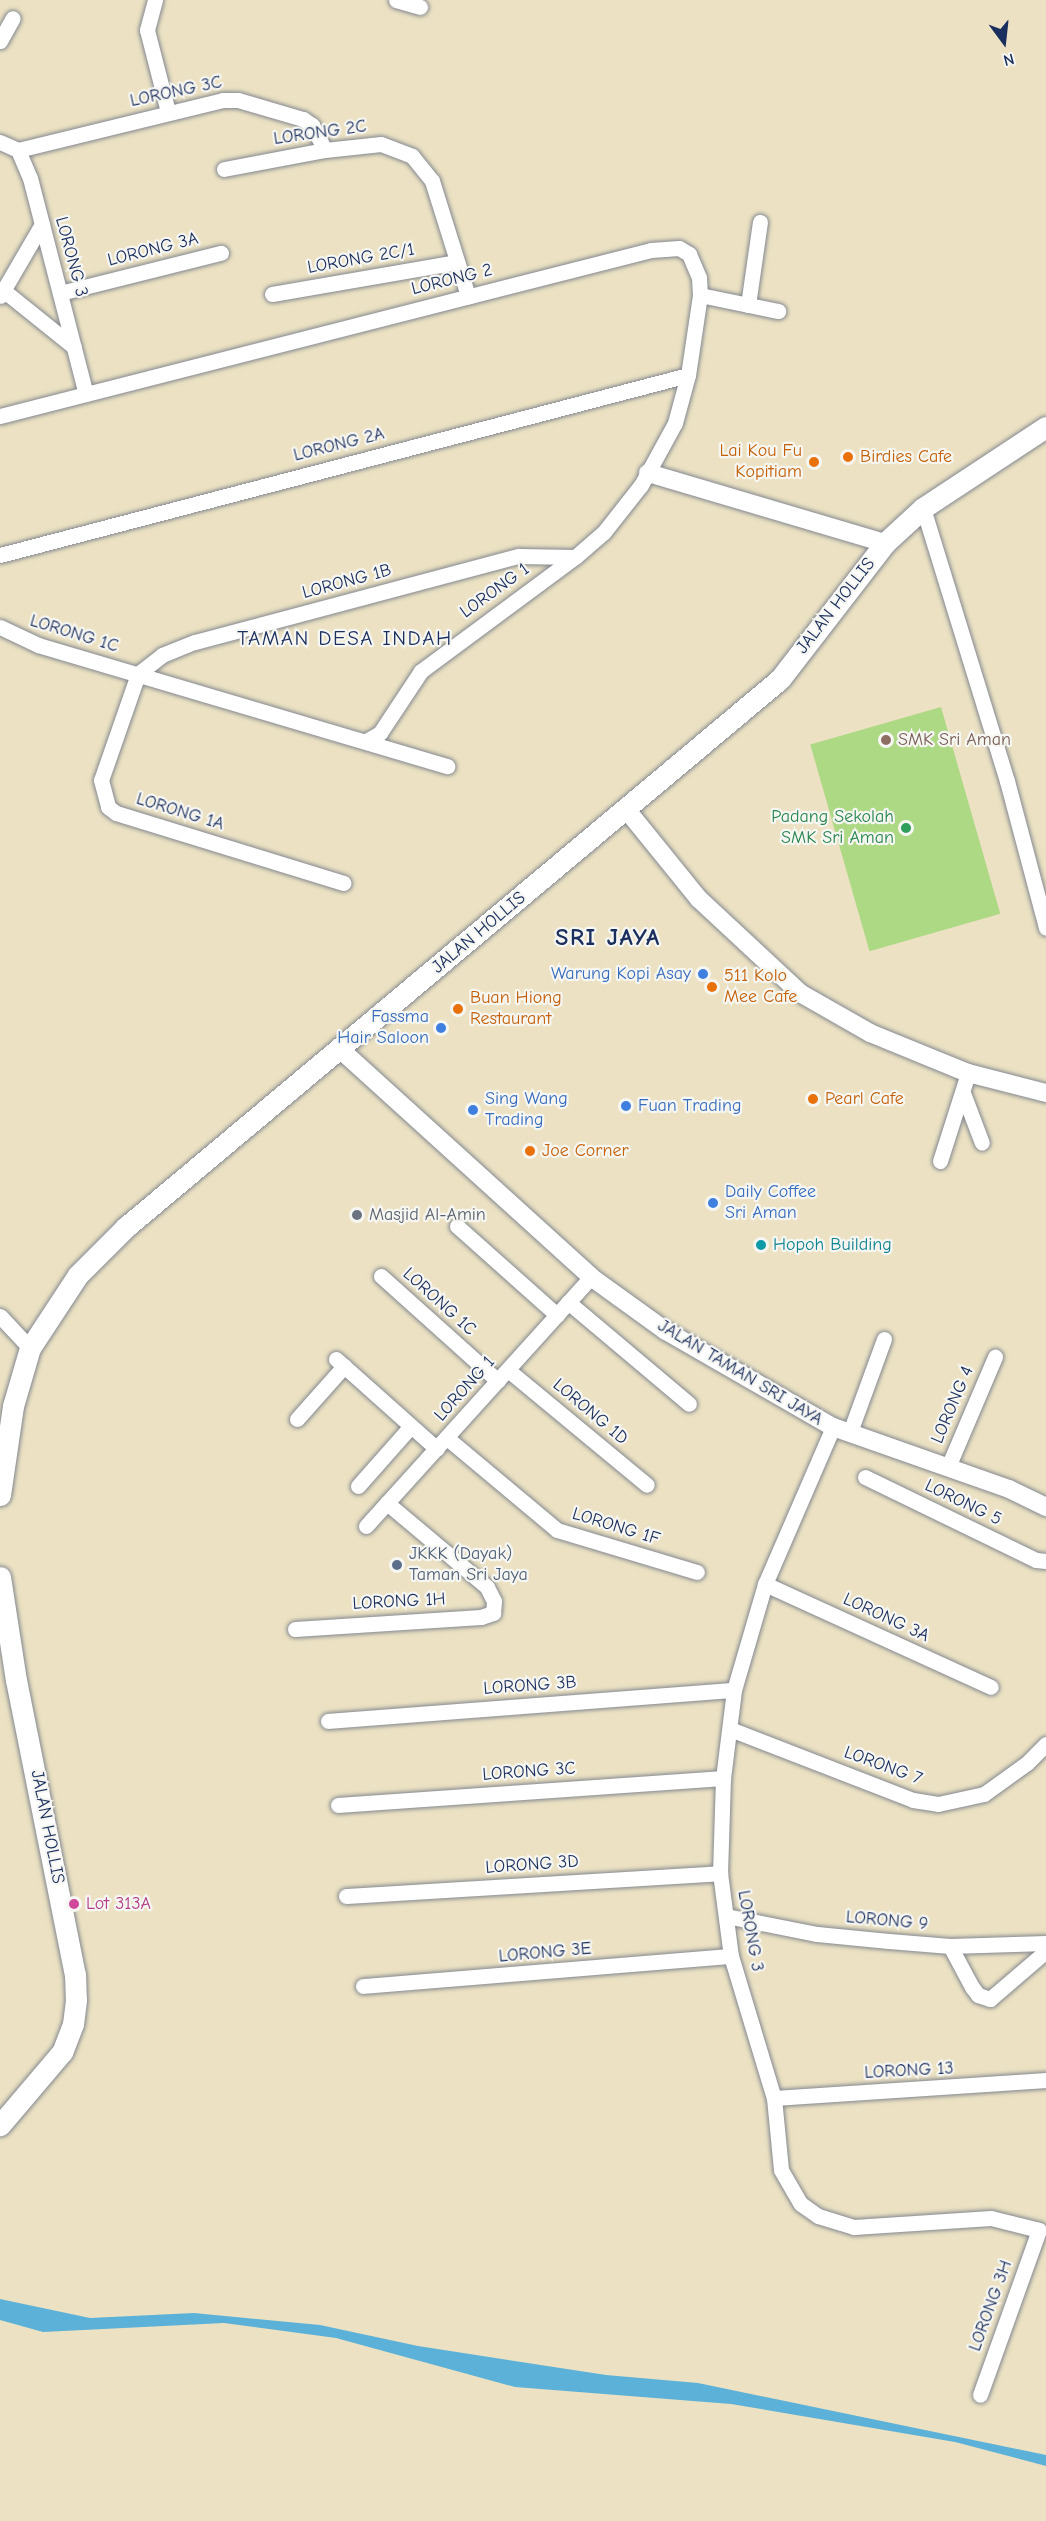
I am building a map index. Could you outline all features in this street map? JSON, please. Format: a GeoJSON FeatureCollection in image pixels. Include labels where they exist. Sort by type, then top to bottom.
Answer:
{"type":"FeatureCollection","features":[{"type":"Feature","properties":{"kind":"main road","name":"JALAN HOLLIS"},"geometry":{"type":"LineString","coordinates":[[0,1495],[13,1406],[30,1348],[78,1275],[126,1227],[341,1050],[780,679],[885,543],[923,508],[1046,427]]}},
{"type":"Feature","properties":{"kind":"main road","name":"JALAN HOLLIS"},"geometry":{"type":"LineString","coordinates":[[0,1577],[16,1680],[75,1974],[76,2000],[73,2024],[63,2052],[0,2126]]}},
{"type":"Feature","properties":{"kind":"street"},"geometry":{"type":"LineString","coordinates":[[155,0],[147,30],[168,112]]}},
{"type":"Feature","properties":{"kind":"street"},"geometry":{"type":"LineString","coordinates":[[396,0],[420,7]]}},
{"type":"Feature","properties":{"kind":"street"},"geometry":{"type":"LineString","coordinates":[[0,41],[13,18]]}},
{"type":"Feature","properties":{"kind":"street","name":"LORONG 3C"},"geometry":{"type":"LineString","coordinates":[[18,150],[168,112],[237,100],[303,119],[312,125],[325,150]]}},
{"type":"Feature","properties":{"kind":"street"},"geometry":{"type":"LineString","coordinates":[[0,142],[18,150]]}},
{"type":"Feature","properties":{"kind":"street","name":"LORONG 2C"},"geometry":{"type":"LineString","coordinates":[[224,169],[325,150],[381,144],[412,156],[432,181],[468,296]]}},
{"type":"Feature","properties":{"kind":"street","name":"LORONG 3"},"geometry":{"type":"LineString","coordinates":[[18,150],[42,224],[86,394]]}},
{"type":"Feature","properties":{"kind":"street"},"geometry":{"type":"LineString","coordinates":[[748,304],[760,222]]}},
{"type":"Feature","properties":{"kind":"street"},"geometry":{"type":"LineString","coordinates":[[42,224],[1,293],[74,347]]}},
{"type":"Feature","properties":{"kind":"street","name":"LORONG 2"},"geometry":{"type":"LineString","coordinates":[[0,416],[651,250],[679,248],[694,262],[700,295],[688,375],[679,413],[648,473]]}},
{"type":"Feature","properties":{"kind":"street","name":"LORONG 3A"},"geometry":{"type":"LineString","coordinates":[[60,293],[221,253]]}},
{"type":"Feature","properties":{"kind":"street","name":"LORONG 2C/1"},"geometry":{"type":"LineString","coordinates":[[272,294],[457,262]]}},
{"type":"Feature","properties":{"kind":"street"},"geometry":{"type":"LineString","coordinates":[[700,295],[778,311]]}},
{"type":"Feature","properties":{"kind":"street","name":"LORONG 2A"},"geometry":{"type":"LineString","coordinates":[[0,555],[688,375]]}},
{"type":"Feature","properties":{"kind":"street"},"geometry":{"type":"LineString","coordinates":[[648,473],[885,543]]}},
{"type":"Feature","properties":{"kind":"street","name":"LORONG 1"},"geometry":{"type":"LineString","coordinates":[[366,741],[380,733],[421,671],[434,658],[575,557],[604,532],[648,473]]}},
{"type":"Feature","properties":{"kind":"street"},"geometry":{"type":"LineString","coordinates":[[923,508],[1007,782],[1046,928]]}},
{"type":"Feature","properties":{"kind":"street","name":"LORONG 1B"},"geometry":{"type":"LineString","coordinates":[[138,674],[162,655],[195,642],[519,556],[575,557]]}},
{"type":"Feature","properties":{"kind":"street","name":"LORONG 1C"},"geometry":{"type":"LineString","coordinates":[[0,627],[38,645],[138,674]]}},
{"type":"Feature","properties":{"kind":"street"},"geometry":{"type":"LineString","coordinates":[[138,674],[447,766]]}},
{"type":"Feature","properties":{"kind":"street","name":"LORONG 1A"},"geometry":{"type":"LineString","coordinates":[[138,674],[101,780],[108,807],[116,813],[343,883]]}},
{"type":"Feature","properties":{"kind":"street"},"geometry":{"type":"LineString","coordinates":[[626,809],[699,899],[800,993],[844,1022],[968,1073],[1046,1093]]}},
{"type":"Feature","properties":{"kind":"street","name":"JALAN TAMAN SRI JAYA"},"geometry":{"type":"LineString","coordinates":[[341,1050],[591,1277],[713,1361],[842,1430],[1045,1502]]}},
{"type":"Feature","properties":{"kind":"street"},"geometry":{"type":"LineString","coordinates":[[940,1161],[968,1073]]}},
{"type":"Feature","properties":{"kind":"street"},"geometry":{"type":"LineString","coordinates":[[963,1093],[982,1143]]}},
{"type":"Feature","properties":{"kind":"street"},"geometry":{"type":"LineString","coordinates":[[457,1226],[557,1315]]}},
{"type":"Feature","properties":{"kind":"street","name":"LORONG 1C"},"geometry":{"type":"LineString","coordinates":[[381,1276],[503,1375]]}},
{"type":"Feature","properties":{"kind":"street","name":"LORONG 1"},"geometry":{"type":"LineString","coordinates":[[366,1526],[591,1277]]}},
{"type":"Feature","properties":{"kind":"street"},"geometry":{"type":"LineString","coordinates":[[568,1302],[689,1404]]}},
{"type":"Feature","properties":{"kind":"street"},"geometry":{"type":"LineString","coordinates":[[0,1316],[30,1348]]}},
{"type":"Feature","properties":{"kind":"street"},"geometry":{"type":"LineString","coordinates":[[842,1430],[884,1339]]}},
{"type":"Feature","properties":{"kind":"street","name":"LORONG 4"},"geometry":{"type":"LineString","coordinates":[[948,1467],[995,1358]]}},
{"type":"Feature","properties":{"kind":"street","name":"LORONG 1F"},"geometry":{"type":"LineString","coordinates":[[297,1419],[340,1363],[411,1426],[442,1443],[557,1530],[697,1572]]}},
{"type":"Feature","properties":{"kind":"street","name":"LORONG 1D"},"geometry":{"type":"LineString","coordinates":[[503,1375],[647,1485]]}},
{"type":"Feature","properties":{"kind":"street"},"geometry":{"type":"LineString","coordinates":[[358,1486],[411,1426]]}},
{"type":"Feature","properties":{"kind":"street","name":"LORONG 3"},"geometry":{"type":"LineString","coordinates":[[842,1430],[765,1584],[734,1690],[723,1778],[720,1873],[731,1956],[774,2098],[781,2170],[801,2204],[818,2216],[854,2227],[991,2218],[1039,2230]]}},
{"type":"Feature","properties":{"kind":"street","name":"LORONG 5"},"geometry":{"type":"LineString","coordinates":[[865,1477],[1036,1560],[1046,1561]]}},
{"type":"Feature","properties":{"kind":"street","name":"LORONG 1H"},"geometry":{"type":"LineString","coordinates":[[295,1629],[481,1617],[493,1613],[494,1601],[487,1587],[387,1503]]}},
{"type":"Feature","properties":{"kind":"street","name":"LORONG 3A"},"geometry":{"type":"LineString","coordinates":[[765,1584],[991,1688]]}},
{"type":"Feature","properties":{"kind":"street","name":"LORONG 3B"},"geometry":{"type":"LineString","coordinates":[[328,1721],[734,1690]]}},
{"type":"Feature","properties":{"kind":"street","name":"LORONG 7"},"geometry":{"type":"LineString","coordinates":[[730,1730],[913,1800],[938,1804],[984,1794],[1019,1769],[1046,1744]]}},
{"type":"Feature","properties":{"kind":"street","name":"LORONG 3C"},"geometry":{"type":"LineString","coordinates":[[338,1805],[723,1778]]}},
{"type":"Feature","properties":{"kind":"street","name":"LORONG 3D"},"geometry":{"type":"LineString","coordinates":[[346,1896],[720,1873]]}},
{"type":"Feature","properties":{"kind":"street","name":"LORONG 9"},"geometry":{"type":"LineString","coordinates":[[726,1916],[817,1934],[950,1946],[1046,1943]]}},
{"type":"Feature","properties":{"kind":"street"},"geometry":{"type":"LineString","coordinates":[[950,1946],[972,1987],[984,1998],[998,1995],[1046,1951]]}},
{"type":"Feature","properties":{"kind":"street","name":"LORONG 3E"},"geometry":{"type":"LineString","coordinates":[[363,1986],[731,1956]]}},
{"type":"Feature","properties":{"kind":"street","name":"LORONG 13"},"geometry":{"type":"LineString","coordinates":[[774,2098],[1046,2080]]}},
{"type":"Feature","properties":{"kind":"street","name":"LORONG 3H"},"geometry":{"type":"LineString","coordinates":[[980,2395],[1039,2230]]}},
{"type":"Feature","properties":{"kind":"green space","name":"Padang Sekolah SMK Sri Aman"},"geometry":{"type":"Polygon","coordinates":[[[941,707],[1000,914],[870,951],[810,744],[941,707]]]}},
{"type":"Feature","properties":{"kind":"water"},"geometry":{"type":"Polygon","coordinates":[[[0,2299],[90,2318],[194,2313],[320,2325],[418,2346],[606,2375],[698,2383],[1046,2455],[1046,2466],[955,2442],[731,2404],[515,2387],[336,2338],[224,2323],[43,2332],[0,2320],[0,2299]]]}},
{"type":"Feature","properties":{"kind":"place","name":"Birdies Cafe"},"geometry":{"type":"Point","coordinates":[848,457]}},
{"type":"Feature","properties":{"kind":"place","name":"Lai Kou Fu Kopitiam"},"geometry":{"type":"Point","coordinates":[814,462]}},
{"type":"Feature","properties":{"kind":"place","name":"SMK Sri Aman"},"geometry":{"type":"Point","coordinates":[886,740]}},
{"type":"Feature","properties":{"kind":"place","name":"Padang Sekolah SMK Sri Aman"},"geometry":{"type":"Point","coordinates":[906,828]}},
{"type":"Feature","properties":{"kind":"place","name":"Warung Kopi Asay"},"geometry":{"type":"Point","coordinates":[703,974]}},
{"type":"Feature","properties":{"kind":"place","name":"511 Kolo Mee Cafe"},"geometry":{"type":"Point","coordinates":[712,987]}},
{"type":"Feature","properties":{"kind":"place","name":"Buan Hiong Restaurant"},"geometry":{"type":"Point","coordinates":[458,1009]}},
{"type":"Feature","properties":{"kind":"place","name":"Fassma Hair Saloon"},"geometry":{"type":"Point","coordinates":[441,1028]}},
{"type":"Feature","properties":{"kind":"place","name":"Pearl Cafe"},"geometry":{"type":"Point","coordinates":[813,1099]}},
{"type":"Feature","properties":{"kind":"place","name":"Fuan Trading"},"geometry":{"type":"Point","coordinates":[626,1106]}},
{"type":"Feature","properties":{"kind":"place","name":"Sing Wang Trading"},"geometry":{"type":"Point","coordinates":[473,1110]}},
{"type":"Feature","properties":{"kind":"place","name":"Joe Corner"},"geometry":{"type":"Point","coordinates":[530,1151]}},
{"type":"Feature","properties":{"kind":"place","name":"Daily Coffee Sri Aman"},"geometry":{"type":"Point","coordinates":[713,1203]}},
{"type":"Feature","properties":{"kind":"place","name":"Masjid Al-Amin"},"geometry":{"type":"Point","coordinates":[357,1215]}},
{"type":"Feature","properties":{"kind":"place","name":"Hopoh Building"},"geometry":{"type":"Point","coordinates":[761,1245]}},
{"type":"Feature","properties":{"kind":"place","name":"JKKK (Dayak) Taman Sri Jaya"},"geometry":{"type":"Point","coordinates":[397,1565]}},
{"type":"Feature","properties":{"kind":"place","name":"Lot 313A"},"geometry":{"type":"Point","coordinates":[74,1904]}},
{"type":"Feature","properties":{"kind":"district","name":"TAMAN DESA INDAH"},"geometry":{"type":"Point","coordinates":[345,638]}},
{"type":"Feature","properties":{"kind":"district","name":"SRI JAYA"},"geometry":{"type":"Point","coordinates":[608,938]}}]}
